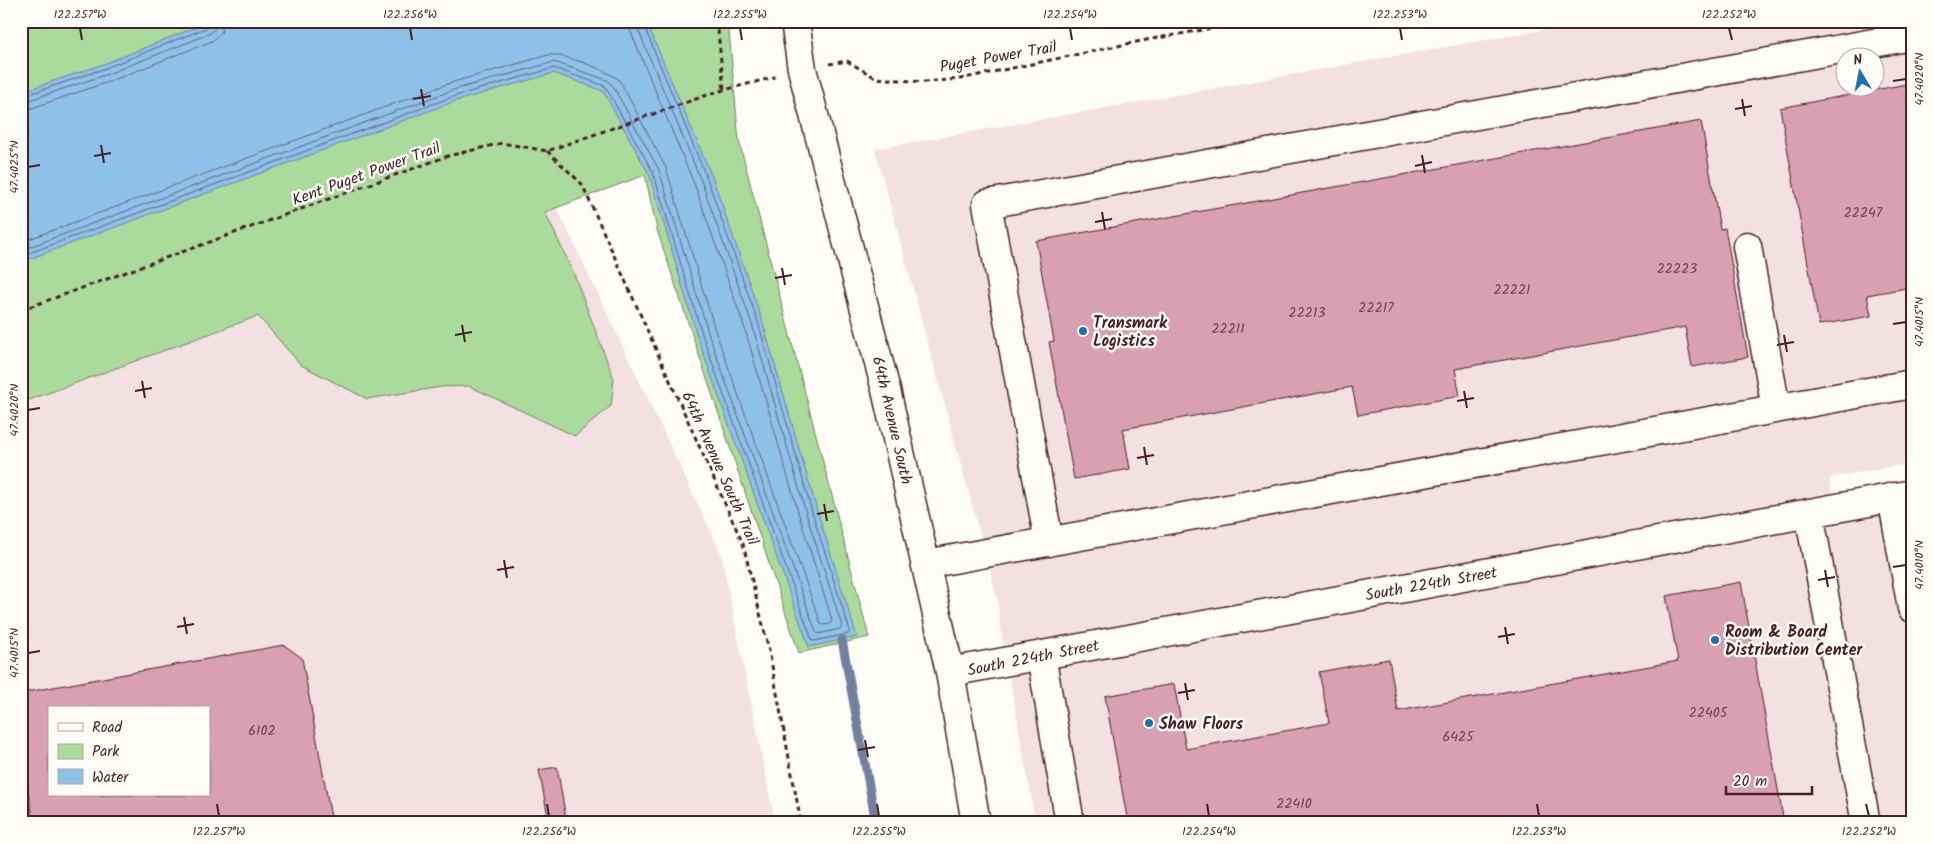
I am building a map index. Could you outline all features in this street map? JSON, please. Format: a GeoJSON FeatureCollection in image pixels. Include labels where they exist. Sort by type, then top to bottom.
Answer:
{"type":"FeatureCollection","features":[{"type":"Feature","properties":{"kind":"street","name":"64th Avenue South"},"geometry":{"type":"LineString","coordinates":[[795,21],[802,69],[886,390],[926,564],[950,672],[976,823]]}},
{"type":"Feature","properties":{"kind":"street"},"geometry":{"type":"LineString","coordinates":[[1049,542],[987,204],[1912,36]]}},
{"type":"Feature","properties":{"kind":"street"},"geometry":{"type":"LineString","coordinates":[[1747,246],[1776,409]]}},
{"type":"Feature","properties":{"kind":"street"},"geometry":{"type":"LineString","coordinates":[[926,564],[1912,384]]}},
{"type":"Feature","properties":{"kind":"street"},"geometry":{"type":"LineString","coordinates":[[1902,496],[1912,608]]}},
{"type":"Feature","properties":{"kind":"street","name":"South 224th Street"},"geometry":{"type":"LineString","coordinates":[[950,672],[1902,496]]}},
{"type":"Feature","properties":{"kind":"street"},"geometry":{"type":"LineString","coordinates":[[1809,513],[1866,823]]}},
{"type":"Feature","properties":{"kind":"street"},"geometry":{"type":"LineString","coordinates":[[1041,655],[1070,823]]}},
{"type":"Feature","properties":{"kind":"path"},"geometry":{"type":"LineString","coordinates":[[547,151],[724,90],[717,21]]}},
{"type":"Feature","properties":{"kind":"path","name":"Puget Power Trail"},"geometry":{"type":"LineString","coordinates":[[724,90],[802,69],[847,61],[876,78],[924,82],[960,78],[1141,41],[1252,21]]}},
{"type":"Feature","properties":{"kind":"path","name":"Kent Puget Power Trail"},"geometry":{"type":"LineString","coordinates":[[21,310],[448,156],[502,143],[547,151]]}},
{"type":"Feature","properties":{"kind":"path","name":"64th Avenue South Trail"},"geometry":{"type":"LineString","coordinates":[[547,151],[582,184],[743,544],[769,650],[801,823]]}},
{"type":"Feature","properties":{"kind":"shaded area"},"geometry":{"type":"Polygon","coordinates":[[[1592,21],[1912,21],[1912,463],[1829,478],[1837,523],[1912,509],[1912,823],[1036,823],[1000,624],[998,600],[875,149],[1592,21]]]}},
{"type":"Feature","properties":{"kind":"shaded area"},"geometry":{"type":"Polygon","coordinates":[[[557,208],[721,553],[775,823],[21,823],[21,403],[557,208]]]}},
{"type":"Feature","properties":{"kind":"green space"},"geometry":{"type":"Polygon","coordinates":[[[21,21],[728,21],[739,141],[869,637],[799,653],[657,230],[645,175],[545,212],[574,274],[614,379],[611,406],[575,436],[469,386],[441,387],[367,399],[301,365],[258,316],[21,403],[21,21]]]}},
{"type":"Feature","properties":{"kind":"water"},"geometry":{"type":"Polygon","coordinates":[[[211,21],[646,21],[713,179],[762,320],[817,510],[857,637],[809,647],[698,339],[649,174],[603,91],[554,73],[456,101],[21,262],[21,92],[101,65],[211,21]]]}},
{"type":"Feature","properties":{"kind":"building"},"geometry":{"type":"Polygon","coordinates":[[[1912,83],[1912,287],[1867,295],[1871,316],[1819,325],[1780,108],[1836,97],[1886,98],[1886,88],[1912,83]]]}},
{"type":"Feature","properties":{"kind":"building"},"geometry":{"type":"Polygon","coordinates":[[[1701,121],[1720,229],[1725,228],[1748,357],[1692,367],[1685,327],[1455,369],[1460,396],[1358,415],[1352,387],[1123,429],[1130,469],[1074,479],[1049,342],[1054,341],[1036,241],[1701,121]]]}},
{"type":"Feature","properties":{"kind":"building"},"geometry":{"type":"Polygon","coordinates":[[[1741,582],[1784,823],[1128,823],[1105,696],[1174,684],[1186,749],[1329,723],[1319,672],[1389,659],[1398,711],[1678,661],[1666,596],[1741,582]]]}},
{"type":"Feature","properties":{"kind":"building"},"geometry":{"type":"Polygon","coordinates":[[[284,645],[302,658],[332,823],[21,823],[21,814],[32,812],[21,753],[21,693],[284,645]]]}},
{"type":"Feature","properties":{"kind":"building"},"geometry":{"type":"Polygon","coordinates":[[[557,767],[566,819],[549,822],[539,770],[557,767]]]}},
{"type":"Feature","properties":{"kind":"waterway"},"geometry":{"type":"LineString","coordinates":[[842,640],[876,823]]}},
{"type":"Feature","properties":{"kind":"place","name":"Transmark Logistics"},"geometry":{"type":"Point","coordinates":[1083,331]}},
{"type":"Feature","properties":{"kind":"place","name":"Room & Board Distribution Center"},"geometry":{"type":"Point","coordinates":[1715,640]}},
{"type":"Feature","properties":{"kind":"place","name":"Shaw Floors"},"geometry":{"type":"Point","coordinates":[1149,723]}}]}
